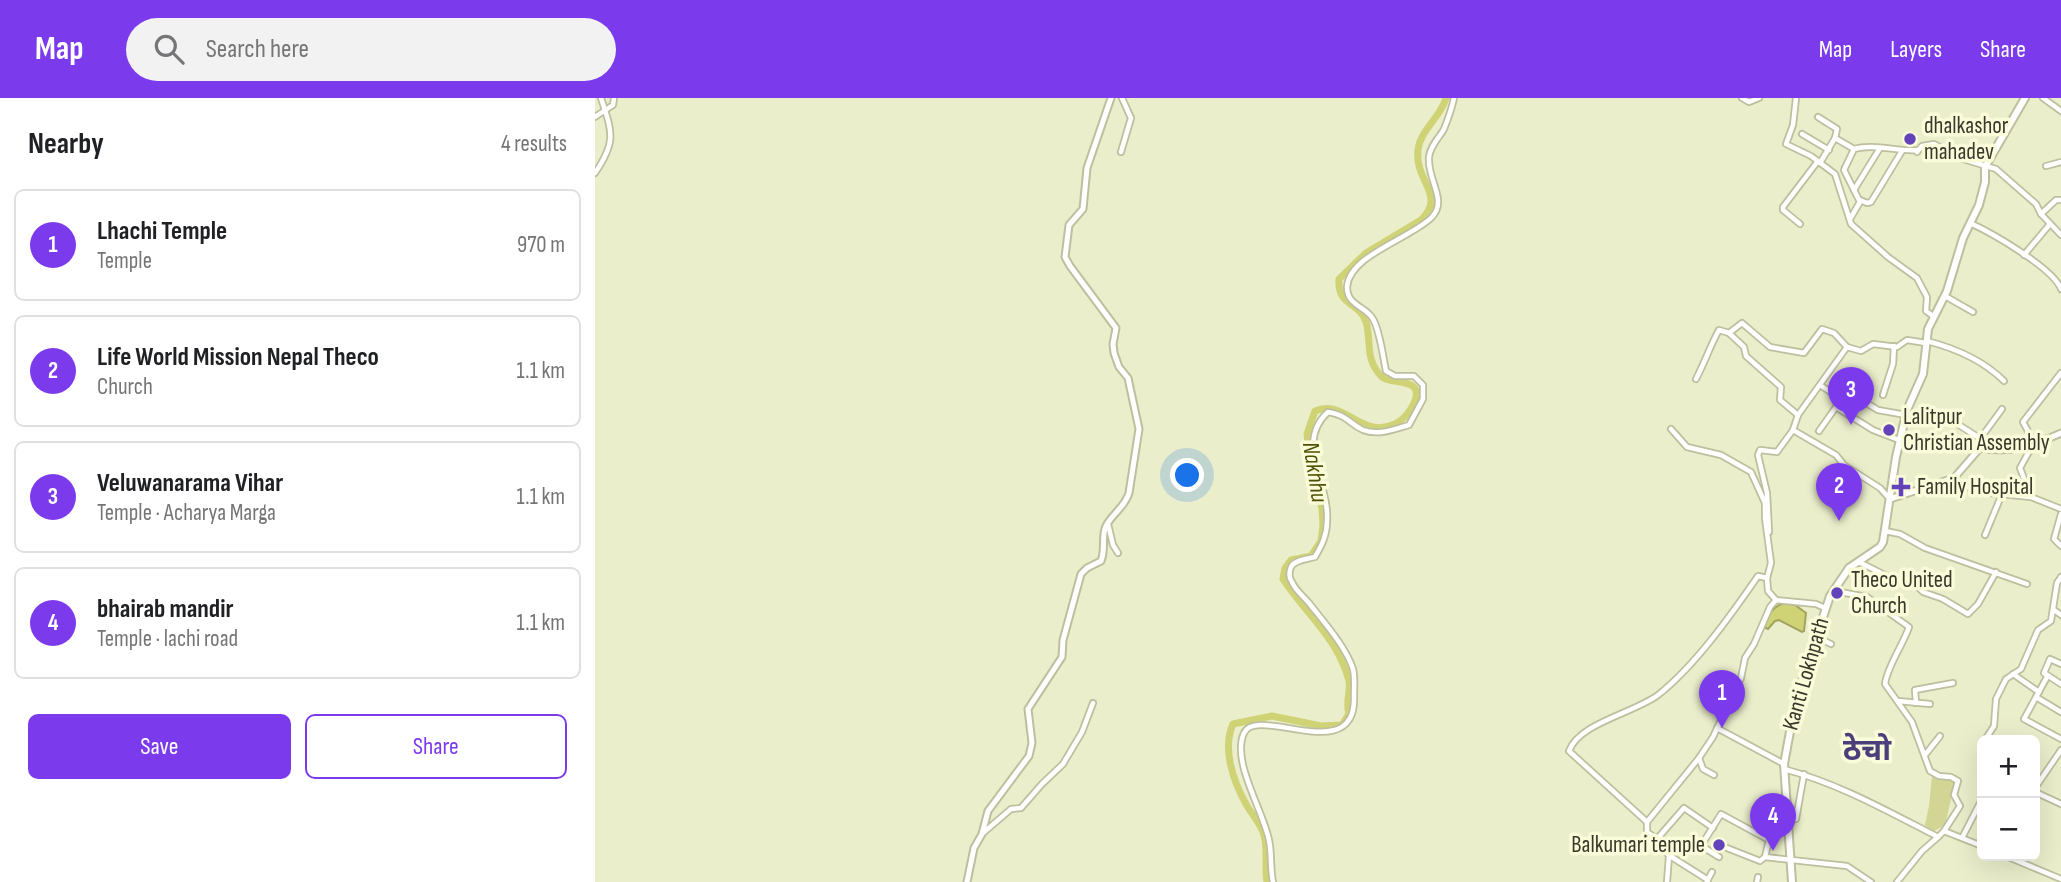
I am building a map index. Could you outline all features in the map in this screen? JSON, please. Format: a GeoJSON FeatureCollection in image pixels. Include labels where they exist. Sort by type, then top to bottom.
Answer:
{"type":"FeatureCollection","features":[{"type":"Feature","properties":{"kind":"main road"},"geometry":{"type":"LineString","coordinates":[[967,882],[974,848],[982,834],[991,806],[1029,756],[1033,743],[1028,709],[1062,657],[1063,640],[1077,584],[1084,570],[1103,558],[1104,532],[1128,496],[1139,429],[1128,379],[1119,367],[1114,353],[1116,328],[1065,257],[1069,225],[1083,209],[1087,168],[1111,98]]}},
{"type":"Feature","properties":{"kind":"main road","name":"Kanti Lokhpath"},"geometry":{"type":"LineString","coordinates":[[1793,882],[1784,767],[1794,710],[1815,637],[1834,589],[1849,568],[1880,547],[1885,531],[1899,440],[1923,374],[1933,316],[1952,280],[1963,238],[1982,196],[1985,167],[2025,98]]}},
{"type":"Feature","properties":{"kind":"main road"},"geometry":{"type":"LineString","coordinates":[[1890,499],[1954,478],[1980,448],[2004,450],[2034,445],[2061,433]]}},
{"type":"Feature","properties":{"kind":"street"},"geometry":{"type":"LineString","coordinates":[[595,173],[607,155],[612,140],[610,124],[601,98]]}},
{"type":"Feature","properties":{"kind":"street"},"geometry":{"type":"LineString","coordinates":[[595,117],[613,104],[614,98]]}},
{"type":"Feature","properties":{"kind":"street"},"geometry":{"type":"LineString","coordinates":[[1121,152],[1131,118],[1122,98]]}},
{"type":"Feature","properties":{"kind":"street"},"geometry":{"type":"LineString","coordinates":[[1273,882],[1270,841],[1242,761],[1241,742],[1245,730],[1252,725],[1262,724],[1304,732],[1328,730],[1345,726],[1353,716],[1353,670],[1336,639],[1293,585],[1291,568],[1295,562],[1315,557],[1323,543],[1328,520],[1314,445],[1314,431],[1319,421],[1328,412],[1343,415],[1362,429],[1373,432],[1387,431],[1409,425],[1423,399],[1423,385],[1414,376],[1395,376],[1386,371],[1373,317],[1351,301],[1347,289],[1350,275],[1373,254],[1417,229],[1433,216],[1439,206],[1429,175],[1429,154],[1443,130],[1454,98]]}},
{"type":"Feature","properties":{"kind":"street"},"geometry":{"type":"LineString","coordinates":[[1742,98],[1748,102],[1759,98]]}},
{"type":"Feature","properties":{"kind":"street"},"geometry":{"type":"LineString","coordinates":[[1796,98],[1793,125],[1786,144],[1835,174],[1849,220],[1888,257],[1917,278],[1927,296],[1926,311],[1933,316]]}},
{"type":"Feature","properties":{"kind":"street"},"geometry":{"type":"LineString","coordinates":[[2043,98],[2061,111]]}},
{"type":"Feature","properties":{"kind":"street"},"geometry":{"type":"LineString","coordinates":[[1800,224],[1783,210],[1783,207],[1829,150],[1837,129],[1818,117]]}},
{"type":"Feature","properties":{"kind":"street"},"geometry":{"type":"LineString","coordinates":[[1802,134],[1829,150]]}},
{"type":"Feature","properties":{"kind":"street"},"geometry":{"type":"LineString","coordinates":[[1835,138],[1854,149],[1918,151],[1921,146],[1934,144],[1985,167],[1996,169],[2036,204],[2041,214],[2061,235]]}},
{"type":"Feature","properties":{"kind":"street"},"geometry":{"type":"LineString","coordinates":[[1854,190],[1880,148]]}},
{"type":"Feature","properties":{"kind":"street"},"geometry":{"type":"LineString","coordinates":[[1854,149],[1844,170],[1860,200],[1867,203],[1871,202],[1902,150]]}},
{"type":"Feature","properties":{"kind":"street"},"geometry":{"type":"LineString","coordinates":[[2046,166],[2061,162]]}},
{"type":"Feature","properties":{"kind":"street"},"geometry":{"type":"LineString","coordinates":[[1849,220],[1860,200]]}},
{"type":"Feature","properties":{"kind":"street"},"geometry":{"type":"LineString","coordinates":[[2041,214],[2056,200],[2061,200]]}},
{"type":"Feature","properties":{"kind":"street"},"geometry":{"type":"LineString","coordinates":[[1970,223],[2024,255],[2058,281],[2061,289]]}},
{"type":"Feature","properties":{"kind":"street"},"geometry":{"type":"LineString","coordinates":[[2024,255],[2050,225]]}},
{"type":"Feature","properties":{"kind":"street"},"geometry":{"type":"LineString","coordinates":[[1945,296],[1973,312]]}},
{"type":"Feature","properties":{"kind":"street"},"geometry":{"type":"LineString","coordinates":[[1729,333],[1742,323],[1770,347],[1804,352],[1822,329],[1834,333],[1847,347],[1861,351],[1873,344],[1897,347],[1907,340],[1939,344],[1981,363],[2004,381]]}},
{"type":"Feature","properties":{"kind":"street"},"geometry":{"type":"LineString","coordinates":[[1696,379],[1719,330],[1729,333],[1744,347],[1746,356],[1781,387],[1780,400],[1798,415]]}},
{"type":"Feature","properties":{"kind":"street"},"geometry":{"type":"LineString","coordinates":[[1884,395],[1893,364],[1894,346]]}},
{"type":"Feature","properties":{"kind":"street"},"geometry":{"type":"LineString","coordinates":[[1825,608],[1816,604],[1776,600],[1768,591],[1767,578],[1771,563],[1767,493],[1758,455],[1760,450],[1777,452],[1793,430],[1798,415],[1847,347]]}},
{"type":"Feature","properties":{"kind":"street"},"geometry":{"type":"LineString","coordinates":[[2031,497],[2020,468],[2034,445],[2023,422],[2061,373]]}},
{"type":"Feature","properties":{"kind":"street"},"geometry":{"type":"LineString","coordinates":[[1819,431],[1839,402],[1838,397],[1820,385]]}},
{"type":"Feature","properties":{"kind":"street"},"geometry":{"type":"LineString","coordinates":[[1868,404],[1878,410],[1906,415]]}},
{"type":"Feature","properties":{"kind":"street"},"geometry":{"type":"LineString","coordinates":[[1836,407],[1873,430],[1899,440]]}},
{"type":"Feature","properties":{"kind":"street"},"geometry":{"type":"LineString","coordinates":[[1980,448],[1981,439],[2002,409]]}},
{"type":"Feature","properties":{"kind":"street"},"geometry":{"type":"LineString","coordinates":[[1959,425],[1981,439]]}},
{"type":"Feature","properties":{"kind":"street"},"geometry":{"type":"LineString","coordinates":[[1671,429],[1687,447],[1721,455],[1751,472],[1765,503],[1769,537]]}},
{"type":"Feature","properties":{"kind":"street"},"geometry":{"type":"LineString","coordinates":[[1793,430],[1836,455],[1844,465],[1879,488],[1890,499]]}},
{"type":"Feature","properties":{"kind":"street"},"geometry":{"type":"LineString","coordinates":[[1943,481],[2002,494],[2031,497],[2061,512],[2054,539],[2061,546]]}},
{"type":"Feature","properties":{"kind":"street"},"geometry":{"type":"LineString","coordinates":[[1985,536],[2002,494]]}},
{"type":"Feature","properties":{"kind":"street"},"geometry":{"type":"LineString","coordinates":[[1108,523],[1113,545],[1118,553]]}},
{"type":"Feature","properties":{"kind":"street"},"geometry":{"type":"LineString","coordinates":[[1885,531],[1906,536],[1925,548],[2028,584]]}},
{"type":"Feature","properties":{"kind":"street"},"geometry":{"type":"LineString","coordinates":[[1858,561],[1887,577],[1914,583],[1923,592],[1943,599],[1968,614],[1978,604],[1996,572]]}},
{"type":"Feature","properties":{"kind":"street"},"geometry":{"type":"LineString","coordinates":[[1647,822],[1569,751],[1572,742],[1600,723],[1638,708],[1658,695],[1711,639],[1758,576],[1767,578]]}},
{"type":"Feature","properties":{"kind":"street"},"geometry":{"type":"LineString","coordinates":[[1988,735],[1994,726],[1996,699],[2006,679],[2021,669],[2038,630],[2051,621],[2057,583],[2061,577]]}},
{"type":"Feature","properties":{"kind":"street"},"geometry":{"type":"LineString","coordinates":[[1834,589],[1867,597],[1909,627],[1885,680],[1912,722],[1928,767],[1934,774],[1958,781],[1954,795],[1960,806],[1944,831],[1922,851],[1897,882]]}},
{"type":"Feature","properties":{"kind":"street"},"geometry":{"type":"LineString","coordinates":[[1712,872],[1707,881],[1669,856],[1657,839],[1647,832],[1647,822],[1699,758],[1717,728],[1741,678],[1745,658],[1776,600]]}},
{"type":"Feature","properties":{"kind":"street"},"geometry":{"type":"LineString","coordinates":[[2054,610],[2061,615]]}},
{"type":"Feature","properties":{"kind":"street"},"geometry":{"type":"LineString","coordinates":[[1815,637],[1831,645]]}},
{"type":"Feature","properties":{"kind":"street"},"geometry":{"type":"LineString","coordinates":[[2061,664],[2050,659],[2044,673],[2061,684]]}},
{"type":"Feature","properties":{"kind":"street"},"geometry":{"type":"LineString","coordinates":[[2013,674],[2061,712]]}},
{"type":"Feature","properties":{"kind":"street"},"geometry":{"type":"LineString","coordinates":[[2047,677],[2024,719],[2061,739]]}},
{"type":"Feature","properties":{"kind":"street"},"geometry":{"type":"LineString","coordinates":[[1916,703],[1915,690],[1954,683]]}},
{"type":"Feature","properties":{"kind":"street"},"geometry":{"type":"LineString","coordinates":[[1897,701],[1930,704]]}},
{"type":"Feature","properties":{"kind":"street"},"geometry":{"type":"LineString","coordinates":[[982,834],[1011,808],[1021,808],[1041,784],[1063,764],[1082,732],[1093,703]]}},
{"type":"Feature","properties":{"kind":"street"},"geometry":{"type":"LineString","coordinates":[[1717,728],[1784,767],[1865,798],[1938,837]]}},
{"type":"Feature","properties":{"kind":"street"},"geometry":{"type":"LineString","coordinates":[[1925,756],[1940,736]]}},
{"type":"Feature","properties":{"kind":"street"},"geometry":{"type":"LineString","coordinates":[[2040,782],[2061,750]]}},
{"type":"Feature","properties":{"kind":"street"},"geometry":{"type":"LineString","coordinates":[[1699,758],[1703,769],[1714,775]]}},
{"type":"Feature","properties":{"kind":"street"},"geometry":{"type":"LineString","coordinates":[[1788,820],[1796,819],[1804,774]]}},
{"type":"Feature","properties":{"kind":"street"},"geometry":{"type":"LineString","coordinates":[[2040,793],[2061,804]]}},
{"type":"Feature","properties":{"kind":"street"},"geometry":{"type":"LineString","coordinates":[[1657,839],[1684,808],[1713,828]]}},
{"type":"Feature","properties":{"kind":"street"},"geometry":{"type":"LineString","coordinates":[[1962,838],[1977,809]]}},
{"type":"Feature","properties":{"kind":"street"},"geometry":{"type":"LineString","coordinates":[[1701,846],[1721,814],[1769,840],[1764,858]]}},
{"type":"Feature","properties":{"kind":"street"},"geometry":{"type":"LineString","coordinates":[[1944,831],[1977,844]]}},
{"type":"Feature","properties":{"kind":"street"},"geometry":{"type":"LineString","coordinates":[[1692,840],[1719,858]]}},
{"type":"Feature","properties":{"kind":"street"},"geometry":{"type":"LineString","coordinates":[[1727,848],[1757,861],[1764,858],[1847,866],[1871,882]]}},
{"type":"Feature","properties":{"kind":"street"},"geometry":{"type":"LineString","coordinates":[[1667,882],[1669,856]]}},
{"type":"Feature","properties":{"kind":"street"},"geometry":{"type":"LineString","coordinates":[[2018,861],[2061,879]]}},
{"type":"Feature","properties":{"kind":"shaded area"},"geometry":{"type":"Polygon","coordinates":[[[1785,603],[1795,605],[1806,613],[1804,631],[1779,620],[1768,629],[1764,627],[1771,611],[1785,603]]]}},
{"type":"Feature","properties":{"kind":"shaded area"},"geometry":{"type":"Polygon","coordinates":[[[1932,776],[1955,782],[1945,825],[1934,831],[1925,825],[1932,776]]]}},
{"type":"Feature","properties":{"kind":"waterway","name":"Nakhhu"},"geometry":{"type":"LineString","coordinates":[[1267,882],[1265,838],[1233,775],[1229,754],[1230,733],[1233,724],[1272,716],[1321,726],[1342,725],[1349,714],[1349,681],[1344,666],[1321,627],[1283,579],[1285,568],[1291,560],[1311,556],[1321,541],[1322,508],[1310,463],[1307,434],[1315,411],[1326,408],[1335,410],[1372,427],[1383,428],[1403,418],[1416,396],[1416,390],[1412,386],[1386,379],[1376,370],[1371,357],[1366,322],[1359,311],[1345,300],[1339,288],[1339,279],[1366,253],[1421,220],[1428,211],[1430,195],[1420,170],[1418,150],[1423,136],[1446,98]]}},
{"type":"Feature","properties":{"kind":"place","name":"dhalkashor mahadev"},"geometry":{"type":"Point","coordinates":[1910,139]}},
{"type":"Feature","properties":{"kind":"place","name":"Veluwanarama Vihar"},"geometry":{"type":"Point","coordinates":[1851,425]}},
{"type":"Feature","properties":{"kind":"place","name":"Lalitpur Christian Assembly"},"geometry":{"type":"Point","coordinates":[1889,430]}},
{"type":"Feature","properties":{"kind":"place","name":"Family Hospital"},"geometry":{"type":"Point","coordinates":[1901,487]}},
{"type":"Feature","properties":{"kind":"place","name":"Life World Mission Nepal Theco"},"geometry":{"type":"Point","coordinates":[1839,521]}},
{"type":"Feature","properties":{"kind":"place","name":"Theco United Church"},"geometry":{"type":"Point","coordinates":[1837,593]}},
{"type":"Feature","properties":{"kind":"place","name":"Lhachi Temple"},"geometry":{"type":"Point","coordinates":[1722,728]}},
{"type":"Feature","properties":{"kind":"place","name":"Balkumari temple"},"geometry":{"type":"Point","coordinates":[1719,845]}},
{"type":"Feature","properties":{"kind":"place","name":"bhairab mandir"},"geometry":{"type":"Point","coordinates":[1773,851]}},
{"type":"Feature","properties":{"kind":"district","name":"ठेचो"},"geometry":{"type":"Point","coordinates":[1867,751]}}]}
